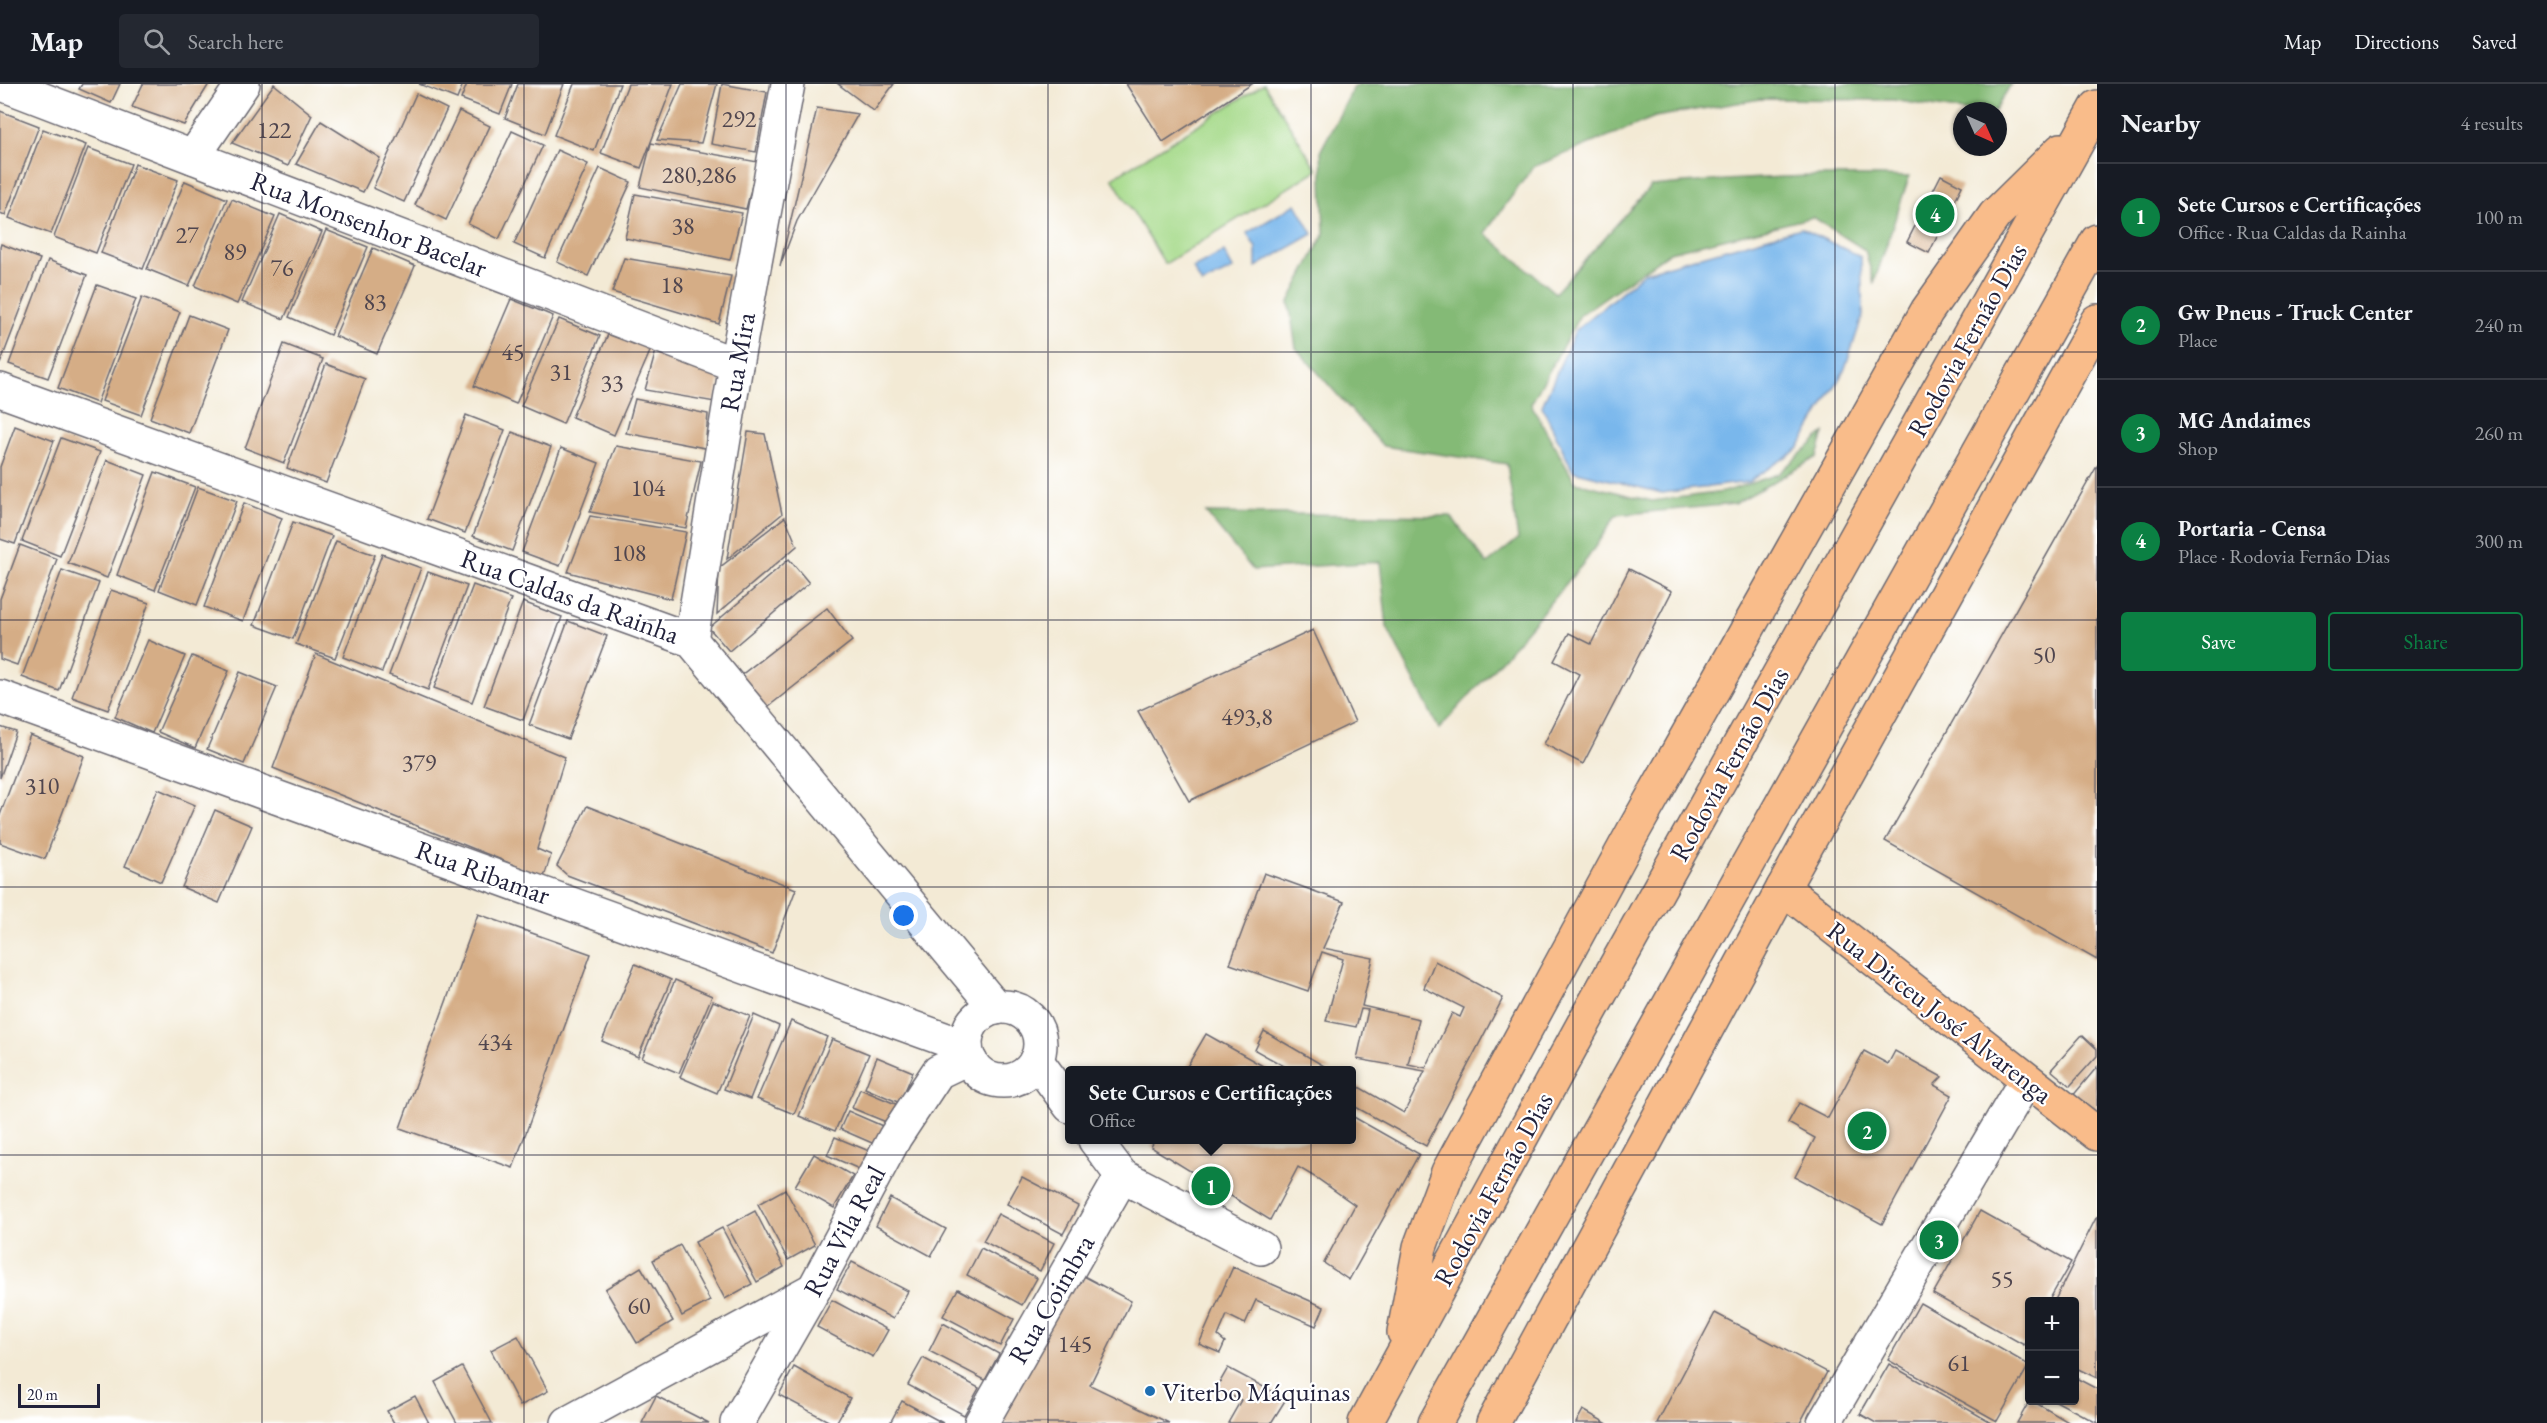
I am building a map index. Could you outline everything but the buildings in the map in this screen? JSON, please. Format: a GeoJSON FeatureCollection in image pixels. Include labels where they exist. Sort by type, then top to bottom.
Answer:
{"type":"FeatureCollection","features":[{"type":"Feature","properties":{"kind":"main road"},"geometry":{"type":"LineString","coordinates":[[1399,1360],[1420,1247],[1448,1172],[1634,830],[1927,311],[1995,215],[2093,114]]}},
{"type":"Feature","properties":{"kind":"main road","name":"Rodovia Fernão Dias"},"geometry":{"type":"LineString","coordinates":[[1365,1423],[1591,1010],[2093,114]]}},
{"type":"Feature","properties":{"kind":"main road"},"geometry":{"type":"LineString","coordinates":[[1435,1423],[2097,241]]}},
{"type":"Feature","properties":{"kind":"main road"},"geometry":{"type":"LineString","coordinates":[[1493,1423],[1783,888],[2093,329]]}},
{"type":"Feature","properties":{"kind":"main road","name":"Rua Dirceu José Alvarenga"},"geometry":{"type":"LineString","coordinates":[[1783,888],[2097,1134]]}},
{"type":"Feature","properties":{"kind":"street","name":"Rua Monsenhor Bacelar"},"geometry":{"type":"LineString","coordinates":[[2,84],[736,365]]}},
{"type":"Feature","properties":{"kind":"street"},"geometry":{"type":"LineString","coordinates":[[193,157],[243,84]]}},
{"type":"Feature","properties":{"kind":"street","name":"Rua Mira"},"geometry":{"type":"LineString","coordinates":[[692,640],[736,365],[788,84]]}},
{"type":"Feature","properties":{"kind":"street","name":"Rua Caldas da Rainha"},"geometry":{"type":"LineString","coordinates":[[0,390],[692,640],[996,1008]]}},
{"type":"Feature","properties":{"kind":"street","name":"Rua Ribamar"},"geometry":{"type":"LineString","coordinates":[[0,697],[969,1055]]}},
{"type":"Feature","properties":{"kind":"street"},"geometry":{"type":"LineString","coordinates":[[996,1008],[1008,1008],[1028,1017],[1039,1037],[1036,1060],[1021,1076],[1010,1080],[999,1081],[988,1078],[969,1055],[967,1036],[977,1018],[996,1008]]}},
{"type":"Feature","properties":{"kind":"street","name":"Rua Vila Real"},"geometry":{"type":"LineString","coordinates":[[737,1423],[814,1288],[895,1137],[938,1072],[969,1055]]}},
{"type":"Feature","properties":{"kind":"street"},"geometry":{"type":"LineString","coordinates":[[1036,1060],[1065,1099]]}},
{"type":"Feature","properties":{"kind":"street"},"geometry":{"type":"LineString","coordinates":[[1824,1423],[2026,1080]]}},
{"type":"Feature","properties":{"kind":"street"},"geometry":{"type":"LineString","coordinates":[[1098,1144],[1122,1176],[1261,1248]]}},
{"type":"Feature","properties":{"kind":"street","name":"Rua Coimbra"},"geometry":{"type":"LineString","coordinates":[[981,1423],[1122,1176]]}},
{"type":"Feature","properties":{"kind":"street"},"geometry":{"type":"LineString","coordinates":[[568,1423],[814,1288]]}},
{"type":"Feature","properties":{"kind":"green space"},"geometry":{"type":"Polygon","coordinates":[[[1264,84],[1317,170],[1165,264],[1112,178],[1264,84]]]}},
{"type":"Feature","properties":{"kind":"green space"},"geometry":{"type":"Polygon","coordinates":[[[1360,84],[2011,84],[2000,102],[1953,102],[1953,109],[1893,100],[1760,99],[1655,117],[1533,167],[1485,233],[1555,293],[1651,186],[1780,177],[1909,177],[1874,283],[1865,250],[1813,217],[1670,252],[1580,315],[1531,404],[1575,482],[1652,501],[1724,492],[1778,474],[1824,433],[1817,457],[1734,504],[1616,515],[1587,559],[1505,656],[1439,729],[1387,627],[1380,562],[1253,570],[1206,513],[1451,516],[1487,564],[1518,539],[1507,464],[1383,446],[1296,348],[1289,302],[1324,234],[1321,150],[1354,87],[1360,84]]]}},
{"type":"Feature","properties":{"kind":"water"},"geometry":{"type":"Polygon","coordinates":[[[1296,204],[1313,234],[1256,267],[1256,248],[1247,233],[1296,204]]]}},
{"type":"Feature","properties":{"kind":"water"},"geometry":{"type":"Polygon","coordinates":[[[1801,228],[1861,257],[1863,315],[1844,371],[1798,449],[1748,482],[1662,493],[1573,471],[1542,406],[1575,331],[1645,272],[1801,228]]]}},
{"type":"Feature","properties":{"kind":"water"},"geometry":{"type":"Polygon","coordinates":[[[1224,252],[1233,269],[1202,284],[1193,268],[1224,252]]]}},
{"type":"Feature","properties":{"kind":"place","name":"Portaria - Censa"},"geometry":{"type":"Point","coordinates":[1935,214]}},
{"type":"Feature","properties":{"kind":"place","name":"Gw Pneus - Truck Center"},"geometry":{"type":"Point","coordinates":[1867,1131]}},
{"type":"Feature","properties":{"kind":"place","name":"Sete Cursos e Certificações"},"geometry":{"type":"Point","coordinates":[1211,1186]}},
{"type":"Feature","properties":{"kind":"place","name":"MG Andaimes"},"geometry":{"type":"Point","coordinates":[1939,1240]}},
{"type":"Feature","properties":{"kind":"place","name":"Viterbo Máquinas"},"geometry":{"type":"Point","coordinates":[1150,1391]}}]}
